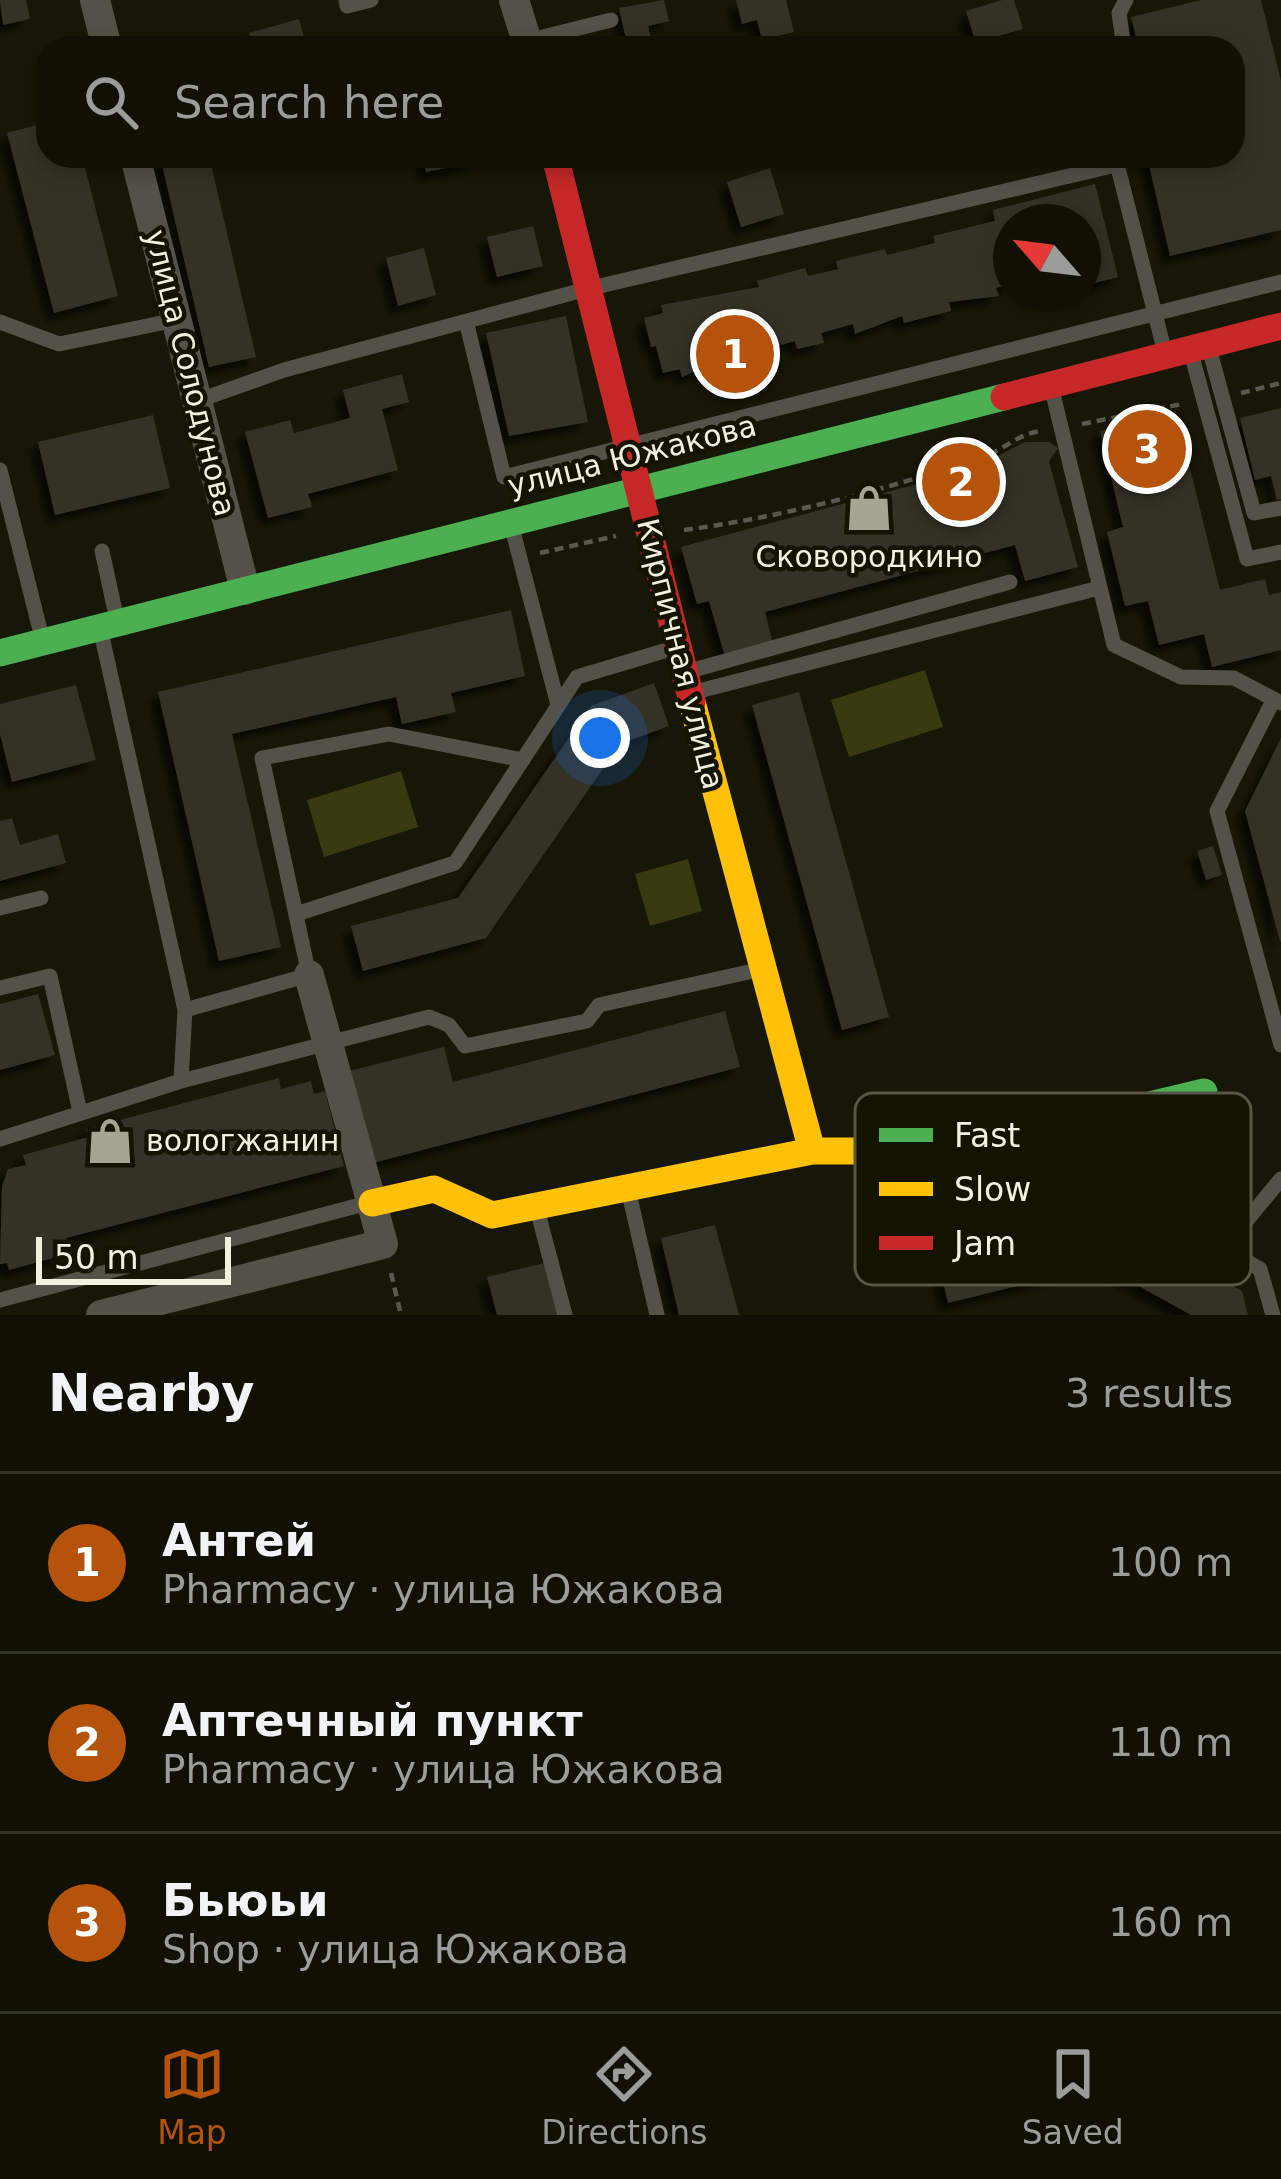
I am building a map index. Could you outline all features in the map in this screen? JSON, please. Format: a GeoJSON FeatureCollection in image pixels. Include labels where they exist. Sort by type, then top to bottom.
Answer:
{"type":"FeatureCollection","features":[{"type":"Feature","properties":{"kind":"street"},"geometry":{"type":"LineString","coordinates":[[95,0],[104,36]]}},
{"type":"Feature","properties":{"kind":"street"},"geometry":{"type":"LineString","coordinates":[[514,0],[525,36]]}},
{"type":"Feature","properties":{"kind":"street","name":"улица Солодунова"},"geometry":{"type":"LineString","coordinates":[[138,168],[245,590]]}},
{"type":"Feature","properties":{"kind":"street","name":"Кирпичная улица"},"geometry":{"type":"LineString","coordinates":[[558,168],[683,671],[812,1151]]}},
{"type":"Feature","properties":{"kind":"street","name":"улица Южакова"},"geometry":{"type":"LineString","coordinates":[[0,653],[1281,326]]}},
{"type":"Feature","properties":{"kind":"street"},"geometry":{"type":"LineString","coordinates":[[100,1315],[383,1244],[325,1047],[309,975]]}},
{"type":"Feature","properties":{"kind":"street"},"geometry":{"type":"LineString","coordinates":[[1200,1093],[1204,1092]]}},
{"type":"Feature","properties":{"kind":"street"},"geometry":{"type":"LineString","coordinates":[[372,1203],[434,1189],[492,1215],[812,1151],[855,1151]]}},
{"type":"Feature","properties":{"kind":"lane"},"geometry":{"type":"LineString","coordinates":[[346,0],[347,6],[371,0]]}},
{"type":"Feature","properties":{"kind":"lane"},"geometry":{"type":"LineString","coordinates":[[1122,36],[1119,14],[1126,0]]}},
{"type":"Feature","properties":{"kind":"lane"},"geometry":{"type":"LineString","coordinates":[[556,36],[611,20]]}},
{"type":"Feature","properties":{"kind":"lane"},"geometry":{"type":"LineString","coordinates":[[197,401],[284,370],[467,325],[587,289],[1087,168]]}},
{"type":"Feature","properties":{"kind":"lane"},"geometry":{"type":"LineString","coordinates":[[1118,168],[1156,314],[1222,397],[1254,513],[1281,508]]}},
{"type":"Feature","properties":{"kind":"lane"},"geometry":{"type":"LineString","coordinates":[[467,325],[504,477],[1281,282]]}},
{"type":"Feature","properties":{"kind":"lane"},"geometry":{"type":"LineString","coordinates":[[0,322],[59,344],[176,320]]}},
{"type":"Feature","properties":{"kind":"lane"},"geometry":{"type":"LineString","coordinates":[[1188,350],[1247,559],[1281,551]]}},
{"type":"Feature","properties":{"kind":"lane"},"geometry":{"type":"LineString","coordinates":[[1051,384],[1114,645],[1181,677],[1234,678],[1277,701],[1217,811],[1281,1046]]}},
{"type":"Feature","properties":{"kind":"lane"},"geometry":{"type":"LineString","coordinates":[[0,470],[43,642]]}},
{"type":"Feature","properties":{"kind":"lane"},"geometry":{"type":"LineString","coordinates":[[510,521],[558,705]]}},
{"type":"Feature","properties":{"kind":"lane"},"geometry":{"type":"LineString","coordinates":[[102,551],[109,625],[185,1010],[182,1081]]}},
{"type":"Feature","properties":{"kind":"lane"},"geometry":{"type":"LineString","coordinates":[[683,671],[1010,582]]}},
{"type":"Feature","properties":{"kind":"lane"},"geometry":{"type":"LineString","coordinates":[[296,914],[455,863],[577,677],[683,671],[1099,588]]}},
{"type":"Feature","properties":{"kind":"lane"},"geometry":{"type":"LineString","coordinates":[[185,1010],[309,975],[262,758],[389,734],[523,760]]}},
{"type":"Feature","properties":{"kind":"lane"},"geometry":{"type":"LineString","coordinates":[[0,908],[41,898]]}},
{"type":"Feature","properties":{"kind":"lane"},"geometry":{"type":"LineString","coordinates":[[0,1139],[182,1081],[429,1017],[448,1025],[465,1046],[587,1021],[599,1005],[763,969]]}},
{"type":"Feature","properties":{"kind":"lane"},"geometry":{"type":"LineString","coordinates":[[0,988],[50,976],[80,1112]]}},
{"type":"Feature","properties":{"kind":"lane"},"geometry":{"type":"LineString","coordinates":[[1251,1215],[1281,1179]]}},
{"type":"Feature","properties":{"kind":"lane"},"geometry":{"type":"LineString","coordinates":[[627,1187],[656,1315]]}},
{"type":"Feature","properties":{"kind":"lane"},"geometry":{"type":"LineString","coordinates":[[0,1300],[372,1203]]}},
{"type":"Feature","properties":{"kind":"lane"},"geometry":{"type":"LineString","coordinates":[[536,1206],[565,1315]]}},
{"type":"Feature","properties":{"kind":"lane"},"geometry":{"type":"LineString","coordinates":[[1251,1264],[1259,1268],[1274,1315]]}},
{"type":"Feature","properties":{"kind":"path"},"geometry":{"type":"LineString","coordinates":[[1222,397],[1281,383]]}},
{"type":"Feature","properties":{"kind":"path"},"geometry":{"type":"LineString","coordinates":[[647,527],[687,530],[799,508],[988,455],[1022,433],[1204,400]]}},
{"type":"Feature","properties":{"kind":"path"},"geometry":{"type":"LineString","coordinates":[[383,1244],[401,1315]]}},
{"type":"Feature","properties":{"kind":"shaded area"},"geometry":{"type":"Polygon","coordinates":[[[925,670],[943,727],[849,757],[831,700],[925,670]]]}},
{"type":"Feature","properties":{"kind":"shaded area"},"geometry":{"type":"Polygon","coordinates":[[[401,771],[418,827],[324,857],[307,800],[401,771]]]}},
{"type":"Feature","properties":{"kind":"shaded area"},"geometry":{"type":"Polygon","coordinates":[[[688,859],[702,911],[650,926],[635,874],[688,859]]]}},
{"type":"Feature","properties":{"kind":"building"},"geometry":{"type":"Polygon","coordinates":[[[0,0],[26,0],[30,19],[3,25],[0,0]]]}},
{"type":"Feature","properties":{"kind":"building"},"geometry":{"type":"Polygon","coordinates":[[[664,0],[669,21],[648,26],[650,36],[625,36],[619,8],[664,0]]]}},
{"type":"Feature","properties":{"kind":"building"},"geometry":{"type":"Polygon","coordinates":[[[736,0],[786,0],[794,32],[761,36],[757,20],[742,24],[736,0]]]}},
{"type":"Feature","properties":{"kind":"building"},"geometry":{"type":"Polygon","coordinates":[[[1014,0],[1023,29],[1000,36],[974,36],[966,11],[1014,0]]]}},
{"type":"Feature","properties":{"kind":"building"},"geometry":{"type":"Polygon","coordinates":[[[1201,0],[1261,0],[1281,81],[1281,230],[1170,256],[1150,168],[1245,168],[1245,36],[1136,36],[1131,17],[1201,0]]]}},
{"type":"Feature","properties":{"kind":"building"},"geometry":{"type":"Polygon","coordinates":[[[299,19],[304,36],[250,36],[299,19]]]}},
{"type":"Feature","properties":{"kind":"building"},"geometry":{"type":"Polygon","coordinates":[[[36,125],[36,168],[85,168],[118,296],[54,313],[7,133],[36,125]]]}},
{"type":"Feature","properties":{"kind":"building"},"geometry":{"type":"Polygon","coordinates":[[[163,168],[212,168],[256,357],[209,367],[163,168]]]}},
{"type":"Feature","properties":{"kind":"building"},"geometry":{"type":"Polygon","coordinates":[[[770,168],[784,214],[741,227],[727,182],[770,168]]]}},
{"type":"Feature","properties":{"kind":"building"},"geometry":{"type":"Polygon","coordinates":[[[1095,184],[1100,204],[1017,204],[1095,184]]]}},
{"type":"Feature","properties":{"kind":"building"},"geometry":{"type":"Polygon","coordinates":[[[1101,208],[1118,277],[1101,281],[1101,208]]]}},
{"type":"Feature","properties":{"kind":"building"},"geometry":{"type":"Polygon","coordinates":[[[993,221],[993,297],[949,302],[951,311],[904,323],[902,316],[855,334],[853,324],[821,333],[824,343],[797,349],[795,341],[774,347],[776,355],[730,366],[728,358],[682,377],[680,369],[663,373],[656,346],[651,347],[644,318],[663,313],[661,305],[759,287],[757,281],[805,268],[808,276],[838,269],[836,261],[935,243],[933,236],[993,221]]]}},
{"type":"Feature","properties":{"kind":"building"},"geometry":{"type":"Polygon","coordinates":[[[533,226],[543,266],[497,277],[487,237],[533,226]]]}},
{"type":"Feature","properties":{"kind":"building"},"geometry":{"type":"Polygon","coordinates":[[[424,248],[436,295],[398,306],[386,258],[424,248]]]}},
{"type":"Feature","properties":{"kind":"building"},"geometry":{"type":"Polygon","coordinates":[[[566,316],[588,422],[509,436],[486,333],[566,316]]]}},
{"type":"Feature","properties":{"kind":"building"},"geometry":{"type":"Polygon","coordinates":[[[402,374],[409,402],[382,409],[398,470],[308,494],[312,507],[268,518],[245,432],[290,420],[294,433],[350,418],[343,390],[402,374]]]}},
{"type":"Feature","properties":{"kind":"building"},"geometry":{"type":"Polygon","coordinates":[[[1281,408],[1281,499],[1277,500],[1271,476],[1255,480],[1240,418],[1281,408]]]}},
{"type":"Feature","properties":{"kind":"building"},"geometry":{"type":"Polygon","coordinates":[[[1176,412],[1220,590],[1265,579],[1269,595],[1281,592],[1281,650],[1212,667],[1204,634],[1159,645],[1148,601],[1125,606],[1107,532],[1123,527],[1100,431],[1176,412]]]}},
{"type":"Feature","properties":{"kind":"building"},"geometry":{"type":"Polygon","coordinates":[[[153,415],[170,488],[55,515],[38,442],[153,415]]]}},
{"type":"Feature","properties":{"kind":"building"},"geometry":{"type":"Polygon","coordinates":[[[1025,442],[1049,442],[1058,448],[1049,462],[1078,567],[1025,581],[1015,545],[765,612],[773,644],[725,657],[709,601],[697,604],[681,547],[989,465],[988,461],[1025,442]]]}},
{"type":"Feature","properties":{"kind":"building"},"geometry":{"type":"Polygon","coordinates":[[[511,610],[525,676],[451,693],[456,712],[402,724],[396,697],[232,734],[281,947],[219,961],[158,692],[511,610]]]}},
{"type":"Feature","properties":{"kind":"building"},"geometry":{"type":"Polygon","coordinates":[[[654,683],[669,726],[620,744],[486,938],[363,971],[351,926],[458,898],[591,706],[654,683]]]}},
{"type":"Feature","properties":{"kind":"building"},"geometry":{"type":"Polygon","coordinates":[[[76,685],[96,760],[12,782],[0,734],[0,704],[76,685]]]}},
{"type":"Feature","properties":{"kind":"building"},"geometry":{"type":"Polygon","coordinates":[[[799,692],[889,1017],[842,1030],[752,705],[799,692]]]}},
{"type":"Feature","properties":{"kind":"building"},"geometry":{"type":"Polygon","coordinates":[[[1281,738],[1281,941],[1280,941],[1245,811],[1281,738]]]}},
{"type":"Feature","properties":{"kind":"building"},"geometry":{"type":"Polygon","coordinates":[[[12,818],[20,845],[58,834],[66,863],[0,881],[0,821],[12,818]]]}},
{"type":"Feature","properties":{"kind":"building"},"geometry":{"type":"Polygon","coordinates":[[[1213,846],[1222,875],[1206,880],[1197,851],[1213,846]]]}},
{"type":"Feature","properties":{"kind":"building"},"geometry":{"type":"Polygon","coordinates":[[[38,994],[55,1055],[0,1070],[0,1004],[38,994]]]}},
{"type":"Feature","properties":{"kind":"building"},"geometry":{"type":"Polygon","coordinates":[[[725,1011],[740,1067],[373,1163],[349,1071],[444,1047],[453,1082],[725,1011]]]}},
{"type":"Feature","properties":{"kind":"building"},"geometry":{"type":"Polygon","coordinates":[[[279,1078],[281,1089],[311,1081],[314,1094],[325,1091],[344,1166],[66,1238],[68,1246],[59,1249],[60,1256],[9,1270],[7,1263],[0,1264],[2,1186],[8,1169],[26,1165],[23,1155],[88,1137],[86,1129],[279,1078]]]}},
{"type":"Feature","properties":{"kind":"building"},"geometry":{"type":"Polygon","coordinates":[[[715,1225],[739,1315],[679,1315],[661,1238],[715,1225]]]}},
{"type":"Feature","properties":{"kind":"building"},"geometry":{"type":"Polygon","coordinates":[[[544,1263],[558,1315],[497,1315],[487,1277],[544,1263]]]}},
{"type":"Feature","properties":{"kind":"building"},"geometry":{"type":"Polygon","coordinates":[[[944,1285],[1020,1285],[948,1303],[944,1285]]]}},
{"type":"Feature","properties":{"kind":"building"},"geometry":{"type":"Polygon","coordinates":[[[1137,1285],[1231,1285],[1242,1291],[1248,1315],[1191,1315],[1137,1285]]]}},
{"type":"Feature","properties":{"kind":"traffic: fast"},"geometry":{"type":"LineString","coordinates":[[0,653],[1004,397]]}},
{"type":"Feature","properties":{"kind":"traffic: fast"},"geometry":{"type":"LineString","coordinates":[[1200,1093],[1204,1092]]}},
{"type":"Feature","properties":{"kind":"traffic: slow"},"geometry":{"type":"LineString","coordinates":[[692,702],[812,1151]]}},
{"type":"Feature","properties":{"kind":"traffic: slow"},"geometry":{"type":"LineString","coordinates":[[372,1203],[434,1189],[492,1215],[812,1151],[855,1151]]}},
{"type":"Feature","properties":{"kind":"traffic: jam"},"geometry":{"type":"LineString","coordinates":[[558,168],[692,702]]}},
{"type":"Feature","properties":{"kind":"traffic: jam"},"geometry":{"type":"LineString","coordinates":[[1004,397],[1281,326]]}},
{"type":"Feature","properties":{"kind":"place","name":"Антей"},"geometry":{"type":"Point","coordinates":[735,354]}},
{"type":"Feature","properties":{"kind":"place","name":"Бьюьи"},"geometry":{"type":"Point","coordinates":[1147,449]}},
{"type":"Feature","properties":{"kind":"place","name":"Аптечный пункт"},"geometry":{"type":"Point","coordinates":[961,482]}},
{"type":"Feature","properties":{"kind":"place","name":"Сковородкино"},"geometry":{"type":"Point","coordinates":[869,508]}},
{"type":"Feature","properties":{"kind":"place","name":"вологжанин"},"geometry":{"type":"Point","coordinates":[110,1141]}}]}
